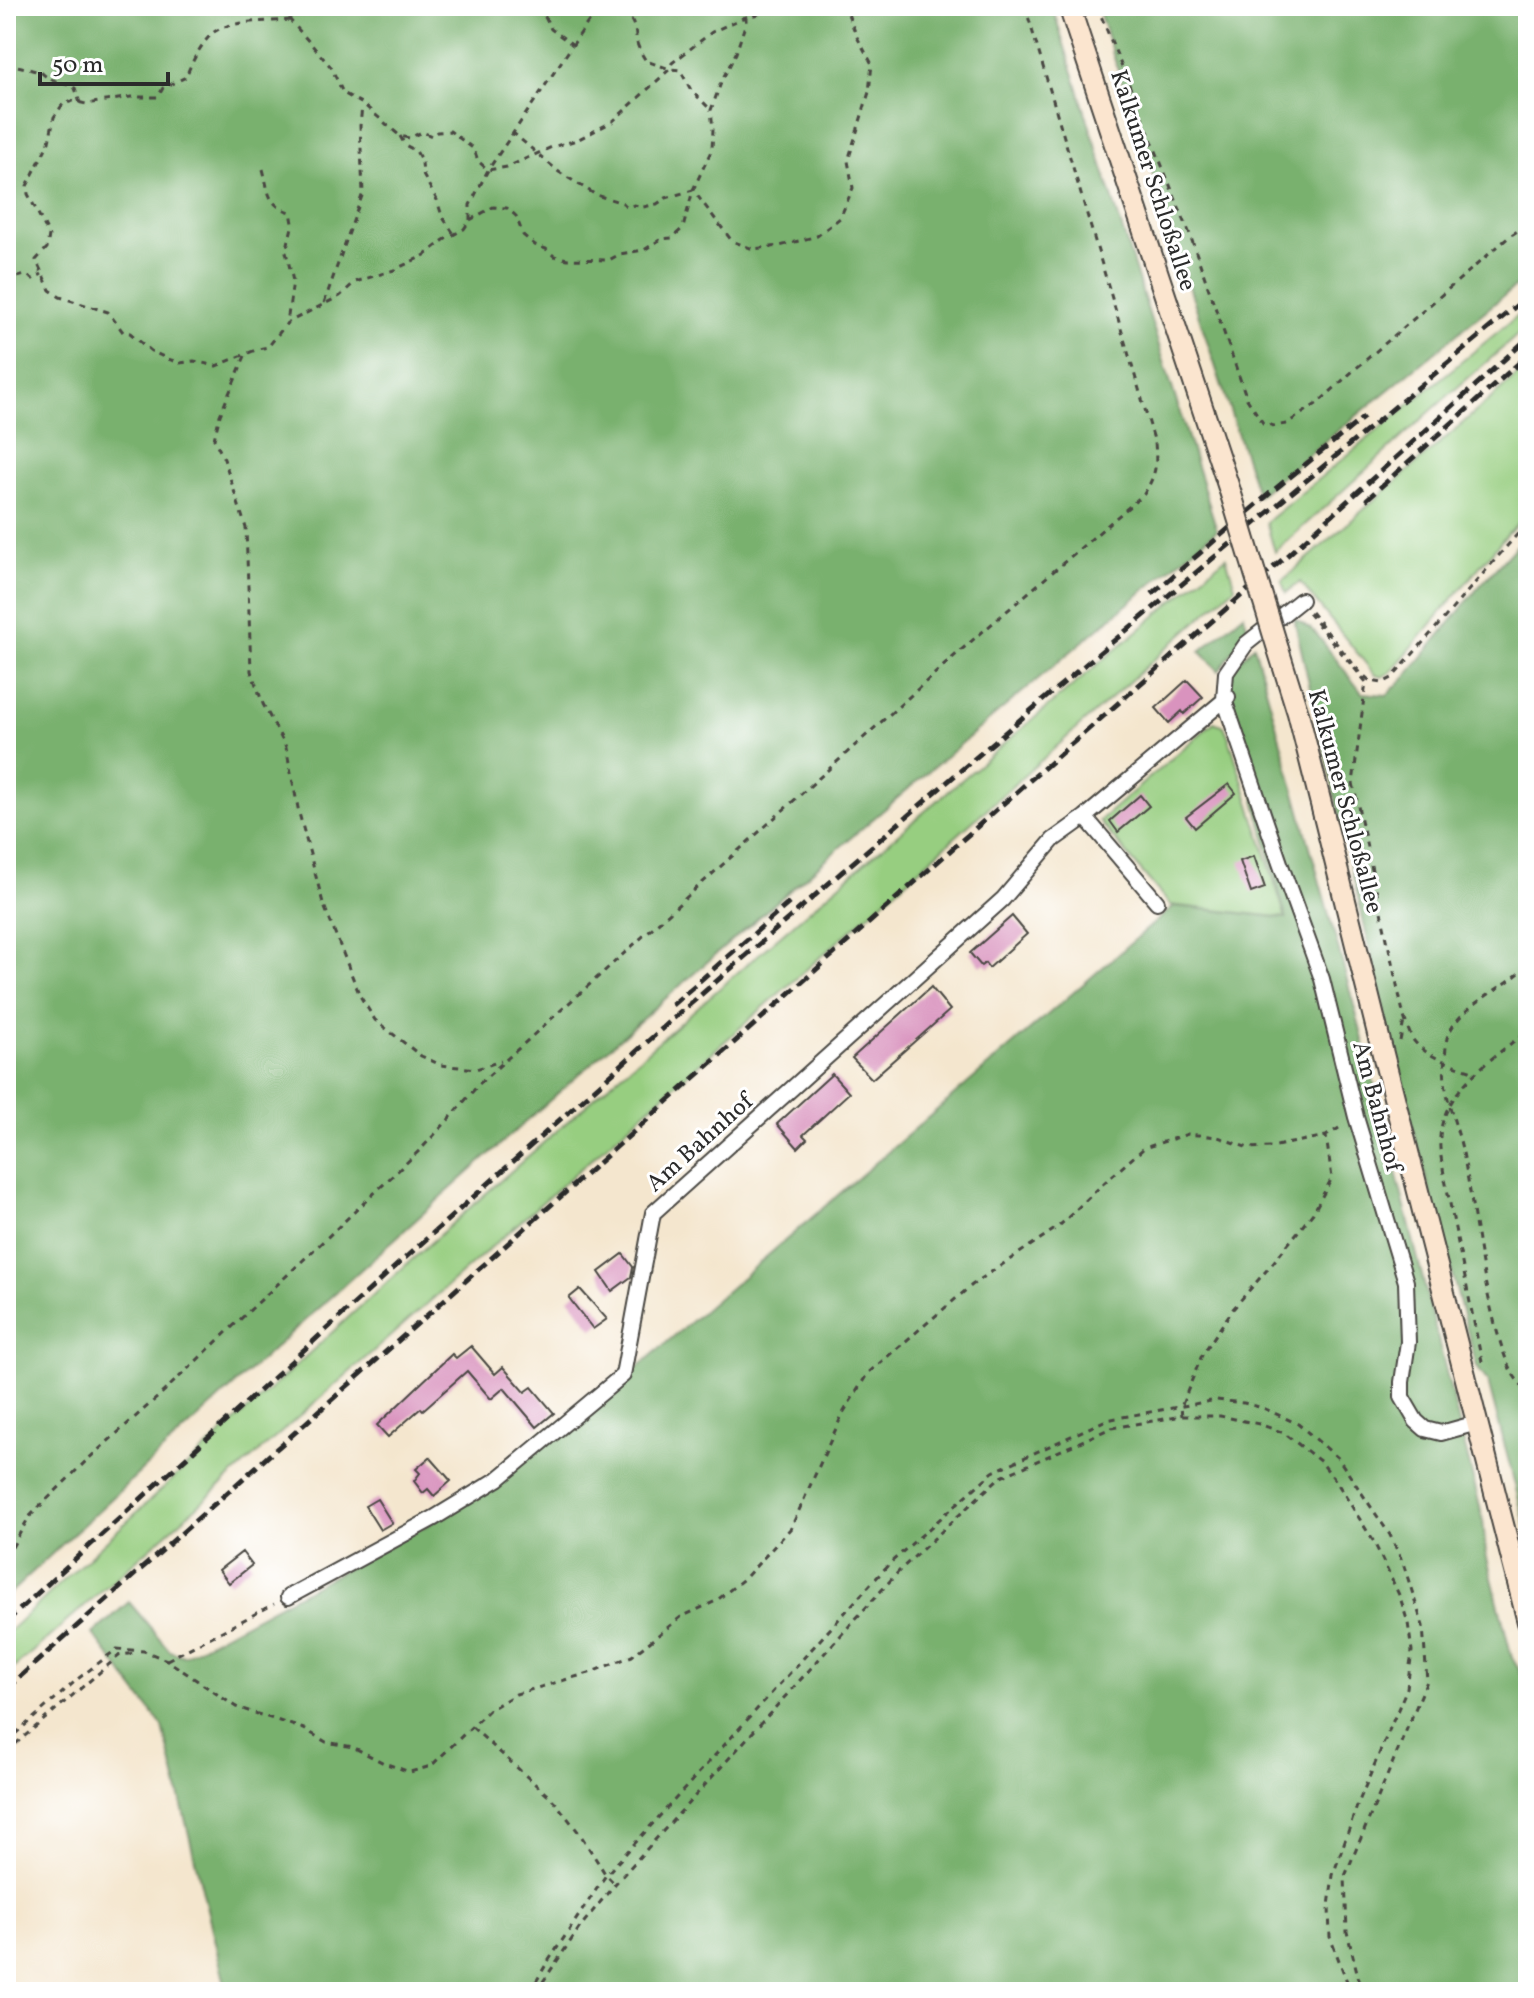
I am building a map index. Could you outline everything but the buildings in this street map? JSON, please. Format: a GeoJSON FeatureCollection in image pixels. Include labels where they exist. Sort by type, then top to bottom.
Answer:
{"type":"FeatureCollection","features":[{"type":"Feature","properties":{"kind":"main road","name":"Kalkumer Schloßallee"},"geometry":{"type":"LineString","coordinates":[[1069,6],[1230,491],[1298,713],[1528,1622]]}},
{"type":"Feature","properties":{"kind":"street"},"geometry":{"type":"LineString","coordinates":[[1226,698],[1226,673],[1246,644],[1301,603]]}},
{"type":"Feature","properties":{"kind":"street","name":"Am Bahnhof"},"geometry":{"type":"LineString","coordinates":[[288,1597],[434,1518],[498,1479],[623,1375],[653,1213],[1003,899],[1053,840],[1085,817],[1226,698],[1322,979],[1356,1117],[1406,1282],[1408,1342],[1402,1397],[1416,1421],[1425,1429],[1441,1433],[1477,1423]]}},
{"type":"Feature","properties":{"kind":"street"},"geometry":{"type":"LineString","coordinates":[[1085,817],[1157,902]]}},
{"type":"Feature","properties":{"kind":"path"},"geometry":{"type":"LineString","coordinates":[[289,6],[290,20],[331,67],[343,93],[363,104],[400,136],[405,145],[416,151],[422,162],[423,175],[454,235]]}},
{"type":"Feature","properties":{"kind":"path"},"geometry":{"type":"LineString","coordinates":[[526,6],[533,12],[539,10],[551,29],[573,45]]}},
{"type":"Feature","properties":{"kind":"path"},"geometry":{"type":"LineString","coordinates":[[488,170],[507,167],[577,140],[612,122],[670,69],[672,63],[712,32],[759,14],[767,6]]}},
{"type":"Feature","properties":{"kind":"path"},"geometry":{"type":"LineString","coordinates":[[693,190],[732,241],[753,249],[780,246],[817,236],[840,218],[853,188],[848,161],[869,92],[872,64],[849,17],[840,6]]}},
{"type":"Feature","properties":{"kind":"path"},"geometry":{"type":"LineString","coordinates":[[848,6],[849,17]]}},
{"type":"Feature","properties":{"kind":"path"},"geometry":{"type":"LineString","coordinates":[[6,1558],[29,1517],[421,1149],[504,1060],[960,651],[1144,494],[1153,479],[1155,443],[1025,6]]}},
{"type":"Feature","properties":{"kind":"path"},"geometry":{"type":"LineString","coordinates":[[1097,6],[1189,232],[1247,399],[1263,423],[1274,426],[1286,424],[1318,403],[1510,236],[1528,224]]}},
{"type":"Feature","properties":{"kind":"path"},"geometry":{"type":"LineString","coordinates":[[470,220],[470,205],[488,170],[598,8],[618,9],[631,18],[637,43],[646,61],[680,70],[691,90],[711,110]]}},
{"type":"Feature","properties":{"kind":"path"},"geometry":{"type":"LineString","coordinates":[[290,20],[245,23],[215,30],[192,60],[186,77],[163,88],[158,97],[63,104],[54,117],[49,142],[27,186],[49,235],[47,248],[36,260],[50,290],[60,297],[108,312],[123,332],[130,333],[151,351],[168,359],[216,366],[268,347],[287,323],[340,296],[355,282],[394,270],[425,255],[464,229],[470,220],[493,207],[507,208],[516,216],[523,235],[554,256],[609,260],[620,254],[644,250],[661,239],[672,238],[683,228],[693,190],[712,149],[711,110],[736,53],[746,17]]}},
{"type":"Feature","properties":{"kind":"path"},"geometry":{"type":"LineString","coordinates":[[6,66],[41,72],[47,79],[66,83],[75,88],[80,103]]}},
{"type":"Feature","properties":{"kind":"path"},"geometry":{"type":"LineString","coordinates":[[324,303],[363,193],[360,126],[363,104]]}},
{"type":"Feature","properties":{"kind":"path"},"geometry":{"type":"LineString","coordinates":[[400,136],[409,138],[422,132],[432,136],[437,132],[450,131],[474,149],[478,161],[488,170]]}},
{"type":"Feature","properties":{"kind":"path"},"geometry":{"type":"LineString","coordinates":[[512,132],[559,172],[596,195],[627,207],[657,204],[693,190]]}},
{"type":"Feature","properties":{"kind":"path"},"geometry":{"type":"LineString","coordinates":[[263,169],[272,201],[279,209],[291,212],[293,223],[286,252],[293,281],[287,323]]}},
{"type":"Feature","properties":{"kind":"path"},"geometry":{"type":"LineString","coordinates":[[6,273],[33,279],[42,274]]}},
{"type":"Feature","properties":{"kind":"path"},"geometry":{"type":"LineString","coordinates":[[246,354],[230,386],[214,439],[224,459],[246,528],[251,671],[263,704],[286,747],[299,813],[323,903],[360,996],[375,1020],[421,1056],[441,1065],[476,1069],[504,1060]]}},
{"type":"Feature","properties":{"kind":"path"},"geometry":{"type":"LineString","coordinates":[[1301,603],[1359,671],[1370,681],[1382,683],[1392,678],[1528,522]]}},
{"type":"Feature","properties":{"kind":"path"},"geometry":{"type":"LineString","coordinates":[[1301,603],[1366,682],[1353,783],[1404,1017],[1413,1039],[1426,1052],[1476,1072]]}},
{"type":"Feature","properties":{"kind":"path"},"geometry":{"type":"LineString","coordinates":[[1528,965],[1466,1010],[1448,1036],[1445,1062],[1448,1106],[1464,1155],[1485,1282],[1500,1342],[1508,1366],[1528,1391]]}},
{"type":"Feature","properties":{"kind":"path"},"geometry":{"type":"LineString","coordinates":[[1483,1371],[1440,1153],[1440,1132],[1448,1106],[1476,1072],[1528,1030]]}},
{"type":"Feature","properties":{"kind":"path"},"geometry":{"type":"LineString","coordinates":[[6,1742],[117,1649],[144,1651],[167,1660],[236,1707],[304,1729],[326,1742],[353,1747],[410,1772],[431,1766],[489,1710],[516,1694],[589,1673],[632,1656],[681,1617],[716,1601],[746,1577],[791,1528],[843,1413],[868,1373],[972,1285],[1058,1227],[1144,1148],[1188,1134],[1218,1137],[1248,1148],[1271,1147],[1326,1136],[1356,1117]]}},
{"type":"Feature","properties":{"kind":"path"},"geometry":{"type":"LineString","coordinates":[[1182,1416],[1181,1407],[1202,1355],[1233,1309],[1313,1213],[1332,1178],[1326,1136]]}},
{"type":"Feature","properties":{"kind":"path"},"geometry":{"type":"LineString","coordinates":[[530,1992],[606,1875],[890,1563],[993,1472],[1106,1420],[1216,1400],[1254,1405],[1298,1424],[1338,1458],[1390,1535],[1403,1563],[1423,1626],[1427,1681],[1345,1876],[1347,1932],[1362,1992]]}},
{"type":"Feature","properties":{"kind":"path"},"geometry":{"type":"LineString","coordinates":[[536,1992],[580,1927],[615,1884],[900,1570],[999,1478],[1111,1428],[1182,1416],[1220,1416],[1284,1433],[1321,1462],[1374,1542],[1400,1597],[1408,1623],[1412,1651],[1407,1688],[1357,1806],[1333,1875],[1329,1906],[1330,1937],[1351,1992]]}},
{"type":"Feature","properties":{"kind":"path"},"geometry":{"type":"LineString","coordinates":[[167,1660],[288,1597]]}},
{"type":"Feature","properties":{"kind":"path"},"geometry":{"type":"LineString","coordinates":[[6,1752],[120,1655],[144,1651]]}},
{"type":"Feature","properties":{"kind":"path"},"geometry":{"type":"LineString","coordinates":[[472,1727],[555,1802],[615,1884]]}},
{"type":"Feature","properties":{"kind":"green space"},"geometry":{"type":"Polygon","coordinates":[[[6,6],[1052,6],[1217,530],[908,789],[603,1053],[302,1323],[6,1597],[6,6]]]}},
{"type":"Feature","properties":{"kind":"green space"},"geometry":{"type":"Polygon","coordinates":[[[1097,6],[1528,6],[1528,276],[1258,496],[1097,6]]]}},
{"type":"Feature","properties":{"kind":"green space"},"geometry":{"type":"Polygon","coordinates":[[[1528,307],[1528,326],[1275,552],[1266,522],[1528,307]]]}},
{"type":"Feature","properties":{"kind":"green space"},"geometry":{"type":"Polygon","coordinates":[[[1528,366],[1528,513],[1391,672],[1382,677],[1375,675],[1300,582],[1286,593],[1282,581],[1528,366]]]}},
{"type":"Feature","properties":{"kind":"green space"},"geometry":{"type":"Polygon","coordinates":[[[1528,533],[1528,1535],[1488,1382],[1477,1367],[1400,1081],[1294,618],[1315,632],[1362,693],[1387,695],[1528,533]]]}},
{"type":"Feature","properties":{"kind":"green space"},"geometry":{"type":"Polygon","coordinates":[[[1226,557],[1235,587],[6,1675],[6,1634],[321,1342],[724,984],[1226,557]]]}},
{"type":"Feature","properties":{"kind":"green space"},"geometry":{"type":"Polygon","coordinates":[[[1244,614],[1249,633],[1219,671],[1200,651],[1244,614]]]}},
{"type":"Feature","properties":{"kind":"green space"},"geometry":{"type":"Polygon","coordinates":[[[1254,645],[1357,1016],[1483,1519],[1486,1554],[1512,1658],[1528,1684],[1528,1992],[227,1992],[163,1727],[93,1634],[129,1602],[170,1651],[184,1656],[435,1521],[623,1380],[1174,906],[1286,918],[1228,697],[1231,670],[1254,645]]]}},
{"type":"Feature","properties":{"kind":"green space"},"geometry":{"type":"Polygon","coordinates":[[[1214,722],[1224,726],[1228,735],[1286,918],[1170,905],[1099,821],[1214,722]]]}},
{"type":"Feature","properties":{"kind":"railway"},"geometry":{"type":"LineString","coordinates":[[6,1622],[387,1274],[665,1026],[1056,689],[1528,296]]}},
{"type":"Feature","properties":{"kind":"railway"},"geometry":{"type":"LineString","coordinates":[[6,1689],[1290,553],[1528,338]]}},
{"type":"Feature","properties":{"kind":"railway"},"geometry":{"type":"LineString","coordinates":[[1366,500],[1528,355]]}},
{"type":"Feature","properties":{"kind":"railway"},"geometry":{"type":"LineString","coordinates":[[1152,594],[1364,417]]}},
{"type":"Feature","properties":{"kind":"railway"},"geometry":{"type":"LineString","coordinates":[[672,1005],[789,903]]}}]}
